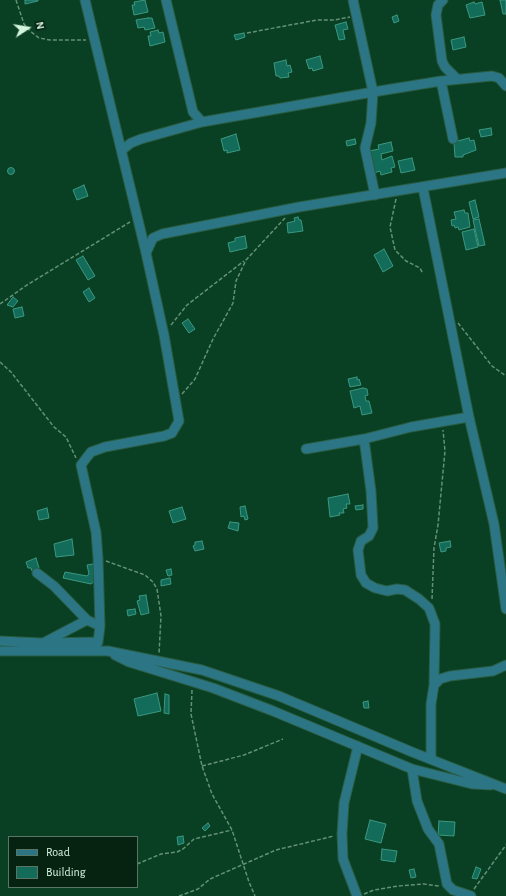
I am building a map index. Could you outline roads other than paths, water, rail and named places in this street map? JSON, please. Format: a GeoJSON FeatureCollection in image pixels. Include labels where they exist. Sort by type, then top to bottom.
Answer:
{"type":"FeatureCollection","features":[{"type":"Feature","properties":{"kind":"street"},"geometry":{"type":"LineString","coordinates":[[85,0],[138,217],[164,335],[179,421],[172,433],[91,452],[81,465],[96,532],[100,626],[96,646]]}},
{"type":"Feature","properties":{"kind":"street"},"geometry":{"type":"LineString","coordinates":[[166,0],[193,112],[202,122]]}},
{"type":"Feature","properties":{"kind":"street"},"geometry":{"type":"LineString","coordinates":[[353,0],[373,92],[371,123],[365,148],[375,194]]}},
{"type":"Feature","properties":{"kind":"street"},"geometry":{"type":"LineString","coordinates":[[443,0],[438,6],[436,15],[442,61],[445,67],[457,79]]}},
{"type":"Feature","properties":{"kind":"street"},"geometry":{"type":"LineString","coordinates":[[122,150],[131,143],[141,139],[202,122],[373,92],[441,81],[492,76],[499,78],[506,86]]}},
{"type":"Feature","properties":{"kind":"street"},"geometry":{"type":"LineString","coordinates":[[441,81],[453,139]]}},
{"type":"Feature","properties":{"kind":"street"},"geometry":{"type":"LineString","coordinates":[[146,253],[153,238],[162,234],[299,207],[375,194],[399,192],[506,173]]}},
{"type":"Feature","properties":{"kind":"street"},"geometry":{"type":"LineString","coordinates":[[423,188],[469,417],[494,524],[506,609]]}},
{"type":"Feature","properties":{"kind":"street"},"geometry":{"type":"LineString","coordinates":[[306,449],[364,439],[411,427],[469,417]]}},
{"type":"Feature","properties":{"kind":"street"},"geometry":{"type":"LineString","coordinates":[[364,439],[371,491],[373,528],[369,536],[361,541],[358,550],[361,575],[366,583],[375,588],[387,591],[398,589],[405,590],[425,604],[432,613],[435,624],[434,685],[431,704],[431,759]]}},
{"type":"Feature","properties":{"kind":"street"},"geometry":{"type":"LineString","coordinates":[[37,573],[54,586],[86,620],[100,626]]}},
{"type":"Feature","properties":{"kind":"street"},"geometry":{"type":"LineString","coordinates":[[0,641],[39,647],[86,620]]}},
{"type":"Feature","properties":{"kind":"street"},"geometry":{"type":"LineString","coordinates":[[0,651],[39,647],[96,646],[129,662],[194,682],[300,721],[412,769],[472,784],[496,785]]}},
{"type":"Feature","properties":{"kind":"street"},"geometry":{"type":"LineString","coordinates":[[108,651],[202,670],[280,696],[431,759],[506,788]]}},
{"type":"Feature","properties":{"kind":"street"},"geometry":{"type":"LineString","coordinates":[[434,685],[440,679],[450,676],[493,671],[506,665]]}},
{"type":"Feature","properties":{"kind":"street"},"geometry":{"type":"LineString","coordinates":[[357,896],[343,859],[342,834],[344,802],[358,746]]}},
{"type":"Feature","properties":{"kind":"street"},"geometry":{"type":"LineString","coordinates":[[412,769],[421,813],[428,830],[439,844],[443,870],[449,887],[470,896]]}}]}
